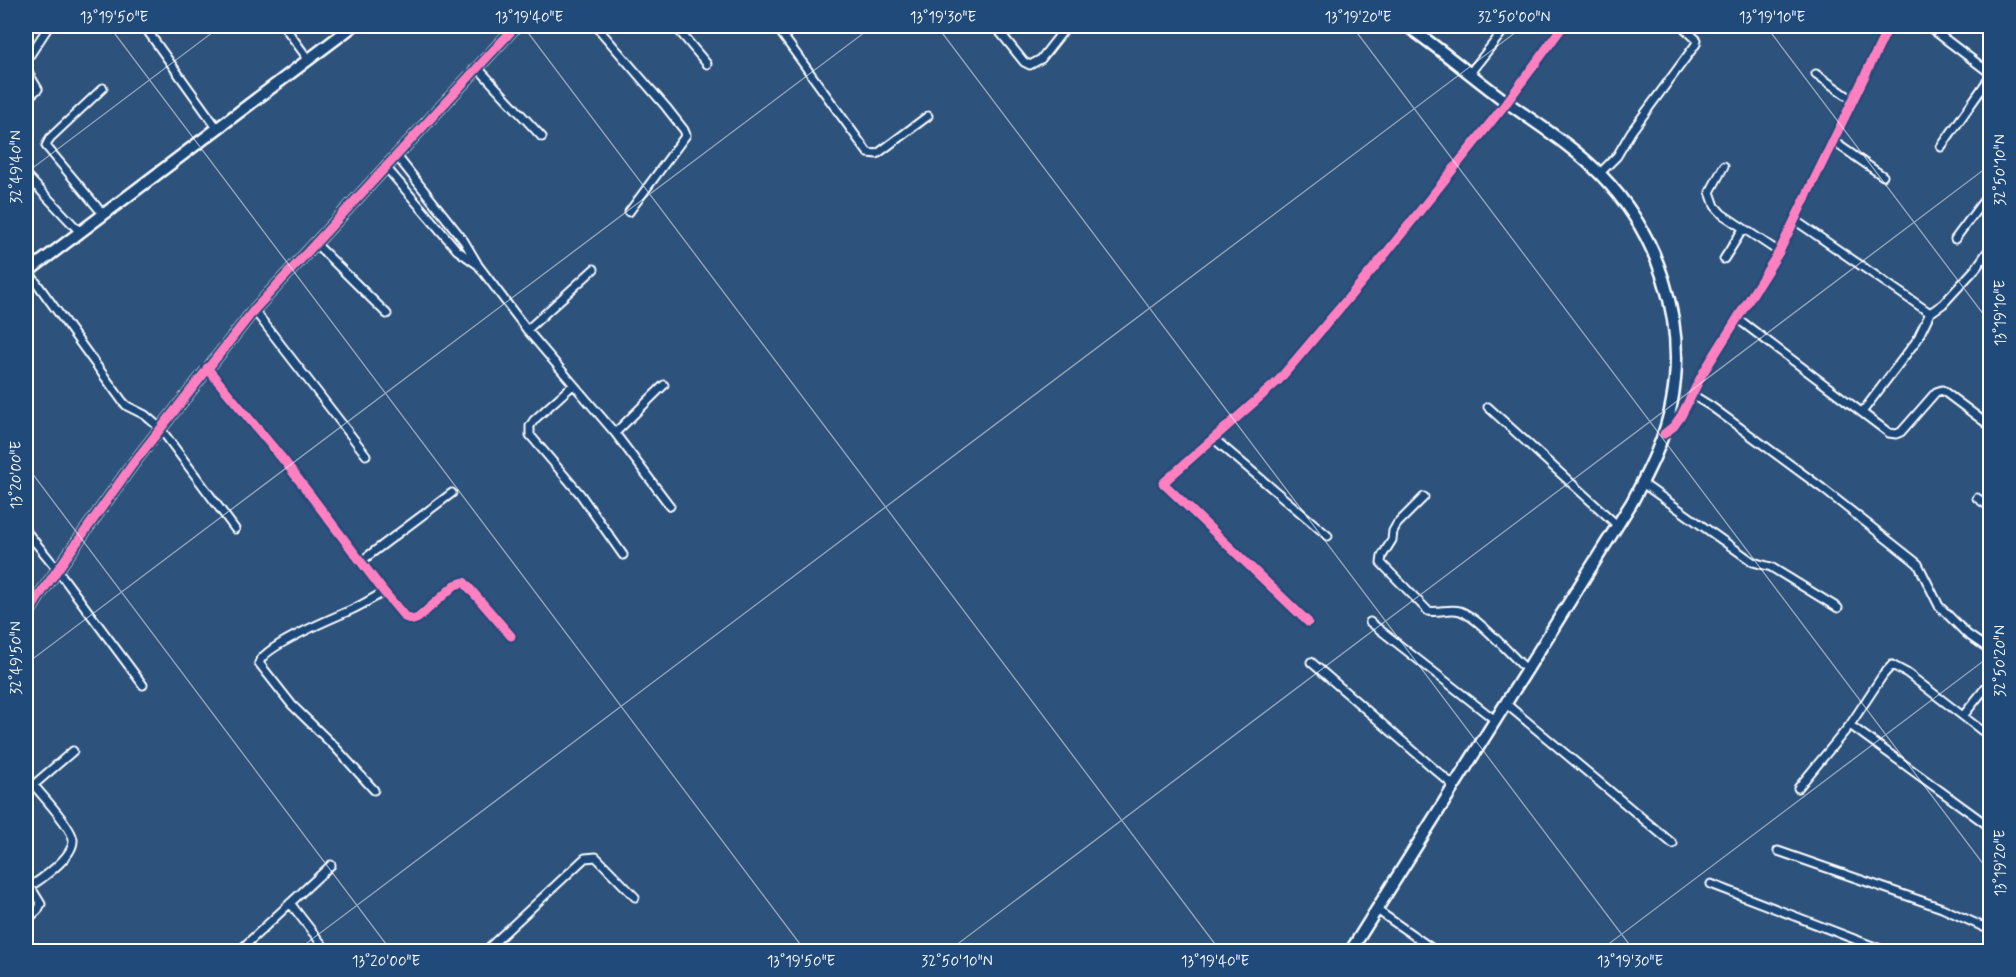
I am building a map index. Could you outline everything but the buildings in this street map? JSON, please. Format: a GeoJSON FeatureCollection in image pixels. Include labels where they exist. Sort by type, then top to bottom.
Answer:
{"type":"FeatureCollection","features":[{"type":"Feature","properties":{"kind":"main road"},"geometry":{"type":"LineString","coordinates":[[27,272],[353,26]]}},
{"type":"Feature","properties":{"kind":"main road"},"geometry":{"type":"LineString","coordinates":[[1350,951],[1642,483],[1664,434],[1672,401],[1676,365],[1676,344],[1667,297],[1655,256],[1633,213],[1600,173],[1554,135],[1407,26]]}},
{"type":"Feature","properties":{"kind":"street"},"geometry":{"type":"LineString","coordinates":[[26,61],[49,26]]}},
{"type":"Feature","properties":{"kind":"street"},"geometry":{"type":"LineString","coordinates":[[144,26],[217,128]]}},
{"type":"Feature","properties":{"kind":"street"},"geometry":{"type":"LineString","coordinates":[[284,26],[308,59]]}},
{"type":"Feature","properties":{"kind":"street"},"geometry":{"type":"LineString","coordinates":[[26,617],[104,503],[160,428],[254,310],[516,26]]}},
{"type":"Feature","properties":{"kind":"street"},"geometry":{"type":"LineString","coordinates":[[596,26],[666,107],[686,135],[629,212]]}},
{"type":"Feature","properties":{"kind":"street"},"geometry":{"type":"LineString","coordinates":[[675,26],[707,64]]}},
{"type":"Feature","properties":{"kind":"street"},"geometry":{"type":"LineString","coordinates":[[776,26],[868,153],[877,154],[928,116]]}},
{"type":"Feature","properties":{"kind":"street"},"geometry":{"type":"LineString","coordinates":[[994,26],[1024,62],[1030,65],[1041,59],[1067,26]]}},
{"type":"Feature","properties":{"kind":"street"},"geometry":{"type":"LineString","coordinates":[[1470,73],[1507,26]]}},
{"type":"Feature","properties":{"kind":"street"},"geometry":{"type":"LineString","coordinates":[[1308,622],[1163,483],[1245,413],[1286,373],[1507,102],[1563,26]]}},
{"type":"Feature","properties":{"kind":"street"},"geometry":{"type":"LineString","coordinates":[[1600,173],[1617,156],[1631,132],[1696,44],[1695,36],[1683,26]]}},
{"type":"Feature","properties":{"kind":"street"},"geometry":{"type":"LineString","coordinates":[[1873,26],[1885,34]]}},
{"type":"Feature","properties":{"kind":"street"},"geometry":{"type":"LineString","coordinates":[[1664,434],[1674,426],[1691,394],[1779,252],[1889,26]]}},
{"type":"Feature","properties":{"kind":"street"},"geometry":{"type":"LineString","coordinates":[[1928,26],[1990,75],[1941,147]]}},
{"type":"Feature","properties":{"kind":"street"},"geometry":{"type":"LineString","coordinates":[[477,67],[542,137]]}},
{"type":"Feature","properties":{"kind":"street"},"geometry":{"type":"LineString","coordinates":[[26,69],[38,89],[26,99]]}},
{"type":"Feature","properties":{"kind":"street"},"geometry":{"type":"LineString","coordinates":[[1816,74],[1853,100]]}},
{"type":"Feature","properties":{"kind":"street"},"geometry":{"type":"LineString","coordinates":[[103,88],[50,138],[46,146],[103,214]]}},
{"type":"Feature","properties":{"kind":"street"},"geometry":{"type":"LineString","coordinates":[[1833,141],[1883,176]]}},
{"type":"Feature","properties":{"kind":"street"},"geometry":{"type":"LineString","coordinates":[[396,154],[464,240],[478,266],[527,330],[615,433],[670,506]]}},
{"type":"Feature","properties":{"kind":"street"},"geometry":{"type":"LineString","coordinates":[[385,166],[457,250],[478,266]]}},
{"type":"Feature","properties":{"kind":"street"},"geometry":{"type":"LineString","coordinates":[[1724,166],[1710,192],[1715,207],[1743,229],[1779,252]]}},
{"type":"Feature","properties":{"kind":"street"},"geometry":{"type":"LineString","coordinates":[[26,176],[80,232]]}},
{"type":"Feature","properties":{"kind":"street"},"geometry":{"type":"LineString","coordinates":[[1955,239],[1990,192]]}},
{"type":"Feature","properties":{"kind":"street"},"geometry":{"type":"LineString","coordinates":[[1796,220],[1930,313]]}},
{"type":"Feature","properties":{"kind":"street"},"geometry":{"type":"LineString","coordinates":[[1724,259],[1743,229]]}},
{"type":"Feature","properties":{"kind":"street"},"geometry":{"type":"LineString","coordinates":[[316,244],[387,315]]}},
{"type":"Feature","properties":{"kind":"street"},"geometry":{"type":"LineString","coordinates":[[1863,411],[1917,340],[1930,313],[1943,304],[1976,268],[1990,248]]}},
{"type":"Feature","properties":{"kind":"street"},"geometry":{"type":"LineString","coordinates":[[527,330],[594,269]]}},
{"type":"Feature","properties":{"kind":"street"},"geometry":{"type":"LineString","coordinates":[[27,272],[123,402],[145,415],[160,428],[235,529]]}},
{"type":"Feature","properties":{"kind":"street"},"geometry":{"type":"LineString","coordinates":[[254,310],[366,455]]}},
{"type":"Feature","properties":{"kind":"street"},"geometry":{"type":"LineString","coordinates":[[1738,319],[1890,433],[1896,435],[1901,432],[1936,392],[1942,390],[1990,426]]}},
{"type":"Feature","properties":{"kind":"street"},"geometry":{"type":"LineString","coordinates":[[207,368],[286,463],[360,562],[405,617],[413,620],[418,618],[455,585],[464,582],[511,636]]}},
{"type":"Feature","properties":{"kind":"street"},"geometry":{"type":"LineString","coordinates":[[573,385],[534,420],[530,426],[530,435],[580,494],[623,555]]}},
{"type":"Feature","properties":{"kind":"street"},"geometry":{"type":"LineString","coordinates":[[615,433],[664,385]]}},
{"type":"Feature","properties":{"kind":"street"},"geometry":{"type":"LineString","coordinates":[[1691,394],[1813,482],[1918,564],[1939,606],[1967,634],[1990,650]]}},
{"type":"Feature","properties":{"kind":"street"},"geometry":{"type":"LineString","coordinates":[[1488,407],[1617,525]]}},
{"type":"Feature","properties":{"kind":"street"},"geometry":{"type":"LineString","coordinates":[[1213,438],[1328,536]]}},
{"type":"Feature","properties":{"kind":"street"},"geometry":{"type":"LineString","coordinates":[[1642,483],[1753,562],[1771,567],[1838,608]]}},
{"type":"Feature","properties":{"kind":"street"},"geometry":{"type":"LineString","coordinates":[[360,562],[452,493]]}},
{"type":"Feature","properties":{"kind":"street"},"geometry":{"type":"LineString","coordinates":[[1424,497],[1404,516],[1393,531],[1392,540],[1382,556],[1383,567],[1428,611],[1437,613],[1458,610],[1472,618],[1526,669]]}},
{"type":"Feature","properties":{"kind":"street"},"geometry":{"type":"LineString","coordinates":[[1977,498],[1990,507]]}},
{"type":"Feature","properties":{"kind":"street"},"geometry":{"type":"LineString","coordinates":[[26,531],[58,569],[143,685]]}},
{"type":"Feature","properties":{"kind":"street"},"geometry":{"type":"LineString","coordinates":[[374,790],[292,705],[259,663],[264,654],[285,642],[384,592]]}},
{"type":"Feature","properties":{"kind":"street"},"geometry":{"type":"LineString","coordinates":[[1370,622],[1495,720]]}},
{"type":"Feature","properties":{"kind":"street"},"geometry":{"type":"LineString","coordinates":[[1311,662],[1454,786]]}},
{"type":"Feature","properties":{"kind":"street"},"geometry":{"type":"LineString","coordinates":[[1798,789],[1850,725],[1882,675],[1892,665],[1907,673],[1990,737]]}},
{"type":"Feature","properties":{"kind":"street"},"geometry":{"type":"LineString","coordinates":[[1963,716],[1990,682]]}},
{"type":"Feature","properties":{"kind":"street"},"geometry":{"type":"LineString","coordinates":[[1505,704],[1673,844]]}},
{"type":"Feature","properties":{"kind":"street"},"geometry":{"type":"LineString","coordinates":[[1850,725],[1990,827]]}},
{"type":"Feature","properties":{"kind":"street"},"geometry":{"type":"LineString","coordinates":[[26,790],[73,751]]}},
{"type":"Feature","properties":{"kind":"street"},"geometry":{"type":"LineString","coordinates":[[26,776],[67,826],[74,840],[65,858],[28,888],[41,904],[26,921]]}},
{"type":"Feature","properties":{"kind":"street"},"geometry":{"type":"LineString","coordinates":[[1778,851],[1942,908],[1990,930]]}},
{"type":"Feature","properties":{"kind":"street"},"geometry":{"type":"LineString","coordinates":[[484,951],[585,858],[596,857],[635,897]]}},
{"type":"Feature","properties":{"kind":"street"},"geometry":{"type":"LineString","coordinates":[[238,951],[331,865]]}},
{"type":"Feature","properties":{"kind":"street"},"geometry":{"type":"LineString","coordinates":[[1711,884],[1888,951]]}},
{"type":"Feature","properties":{"kind":"street"},"geometry":{"type":"LineString","coordinates":[[290,903],[328,951]]}},
{"type":"Feature","properties":{"kind":"street"},"geometry":{"type":"LineString","coordinates":[[1377,910],[1437,951]]}},
{"type":"Feature","properties":{"kind":"cycle path"},"geometry":{"type":"LineString","coordinates":[[26,617],[132,465],[254,310],[516,26]]}},
{"type":"Feature","properties":{"kind":"cycle path"},"geometry":{"type":"LineString","coordinates":[[1308,622],[1163,483],[1278,381],[1383,257],[1507,102],[1563,26]]}},
{"type":"Feature","properties":{"kind":"cycle path"},"geometry":{"type":"LineString","coordinates":[[1664,434],[1681,416],[1703,373],[1779,252],[1889,26]]}},
{"type":"Feature","properties":{"kind":"cycle path"},"geometry":{"type":"LineString","coordinates":[[207,368],[286,463],[405,617],[413,620],[418,618],[455,585],[464,582],[511,636]]}}]}
